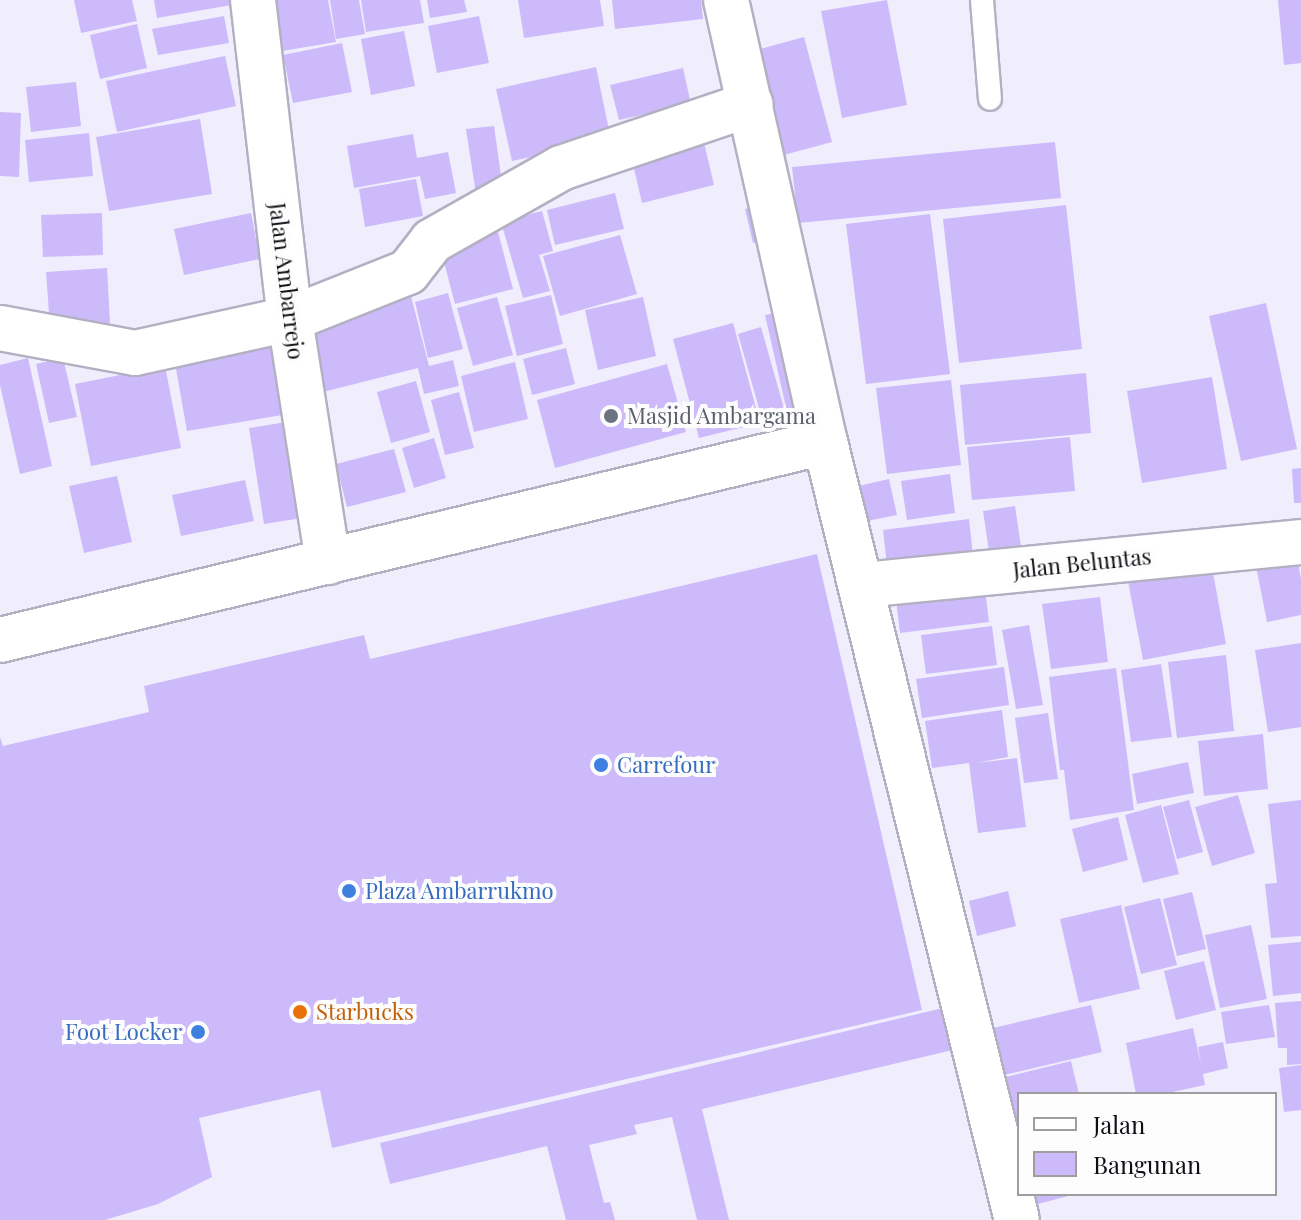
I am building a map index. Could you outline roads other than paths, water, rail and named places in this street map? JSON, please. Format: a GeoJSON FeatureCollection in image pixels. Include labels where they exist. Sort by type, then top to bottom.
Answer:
{"type":"FeatureCollection","features":[{"type":"Feature","properties":{"kind":"street","name":"Jalan Ambarrejo"},"geometry":{"type":"LineString","coordinates":[[253,0],[290,319],[328,562]]}},
{"type":"Feature","properties":{"kind":"street"},"geometry":{"type":"LineString","coordinates":[[726,0],[825,442],[863,585],[1017,1220]]}},
{"type":"Feature","properties":{"kind":"street"},"geometry":{"type":"LineString","coordinates":[[0,328],[116,352],[135,353],[290,319],[408,272],[432,241],[561,168],[751,104]]}},
{"type":"Feature","properties":{"kind":"street"},"geometry":{"type":"LineString","coordinates":[[0,640],[825,442]]}},
{"type":"Feature","properties":{"kind":"street","name":"Jalan Beluntas"},"geometry":{"type":"LineString","coordinates":[[863,585],[1301,542]]}},
{"type":"Feature","properties":{"kind":"lane"},"geometry":{"type":"LineString","coordinates":[[982,0],[990,99]]}},
{"type":"Feature","properties":{"kind":"place","name":"Masjid Ambargama"},"geometry":{"type":"Point","coordinates":[611,416]}},
{"type":"Feature","properties":{"kind":"place","name":"Carrefour"},"geometry":{"type":"Point","coordinates":[601,765]}},
{"type":"Feature","properties":{"kind":"place","name":"Plaza Ambarrukmo"},"geometry":{"type":"Point","coordinates":[349,891]}},
{"type":"Feature","properties":{"kind":"place","name":"Starbucks"},"geometry":{"type":"Point","coordinates":[300,1012]}},
{"type":"Feature","properties":{"kind":"place","name":"Foot Locker"},"geometry":{"type":"Point","coordinates":[198,1032]}}]}
